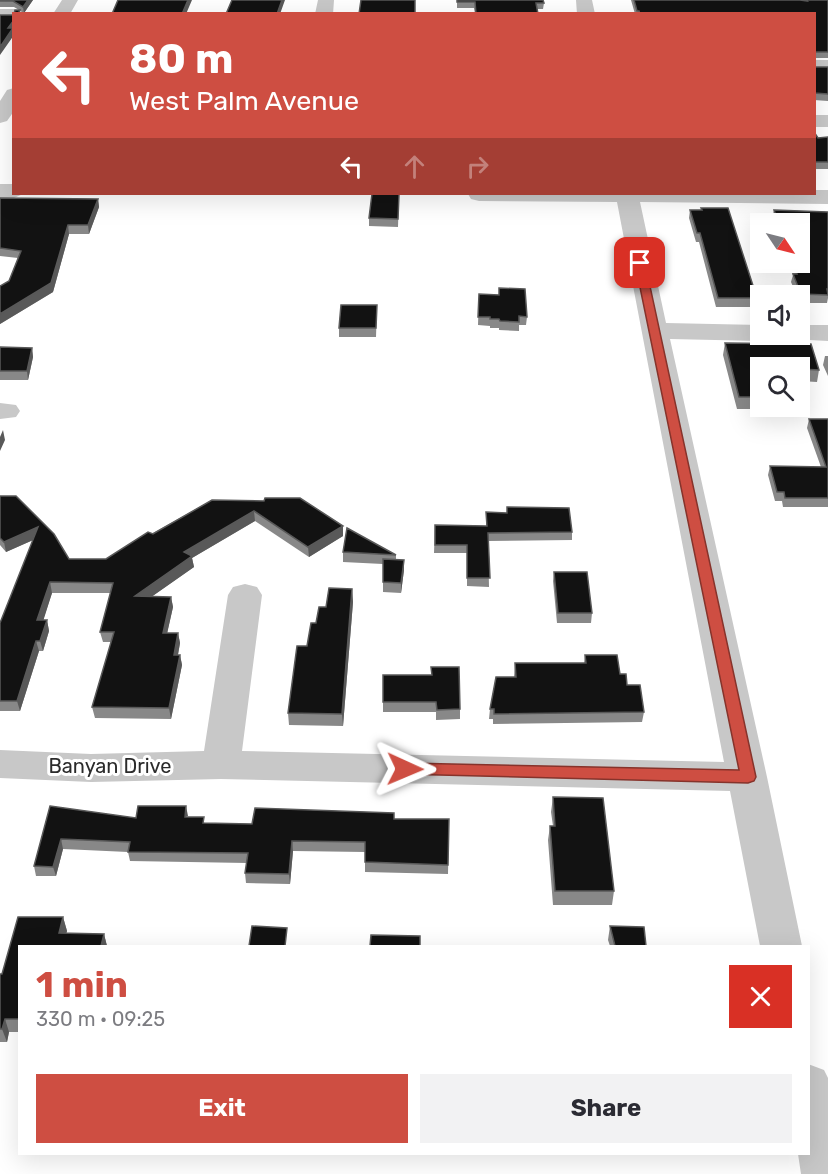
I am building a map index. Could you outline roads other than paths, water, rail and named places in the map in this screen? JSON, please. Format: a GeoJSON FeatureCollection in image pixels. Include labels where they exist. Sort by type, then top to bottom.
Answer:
{"type":"FeatureCollection","features":[{"type":"Feature","properties":{"kind":"street"},"geometry":{"type":"LineString","coordinates":[[0,117],[12,97]]}},
{"type":"Feature","properties":{"kind":"street"},"geometry":{"type":"LineString","coordinates":[[628,195],[781,945]]}},
{"type":"Feature","properties":{"kind":"street"},"geometry":{"type":"LineString","coordinates":[[695,195],[828,197]]}},
{"type":"Feature","properties":{"kind":"street"},"geometry":{"type":"LineString","coordinates":[[655,331],[750,333]]}},
{"type":"Feature","properties":{"kind":"street"},"geometry":{"type":"LineString","coordinates":[[810,333],[828,333]]}},
{"type":"Feature","properties":{"kind":"street"},"geometry":{"type":"LineString","coordinates":[[221,765],[245,595]]}},
{"type":"Feature","properties":{"kind":"street","name":"Banyan Drive"},"geometry":{"type":"LineString","coordinates":[[0,764],[91,768],[221,765],[748,777]]}},
{"type":"Feature","properties":{"kind":"street"},"geometry":{"type":"LineString","coordinates":[[810,1095],[826,1174]]}}]}
